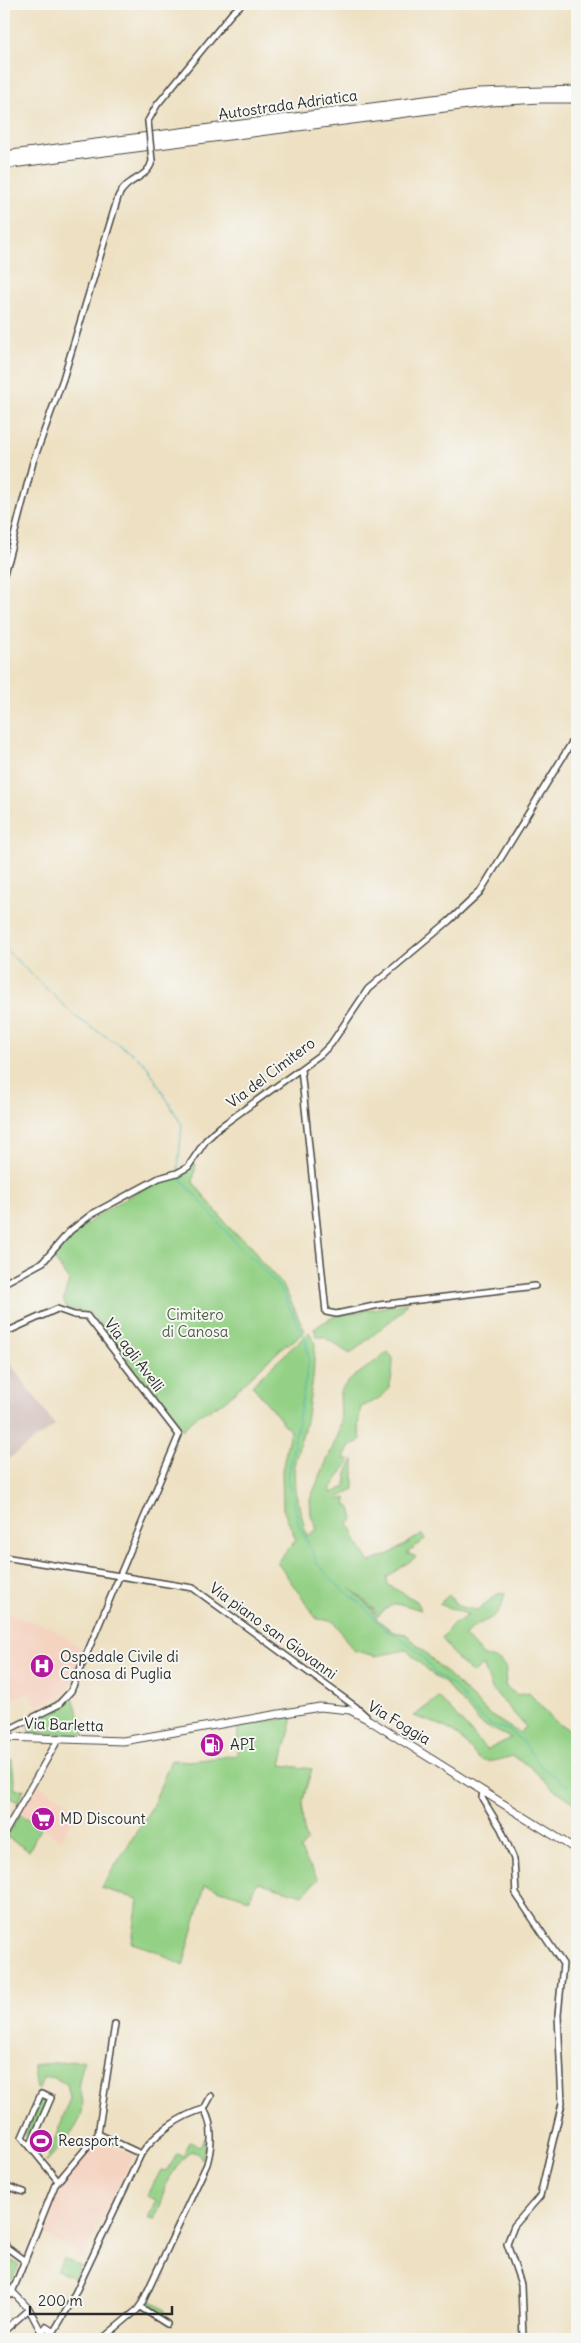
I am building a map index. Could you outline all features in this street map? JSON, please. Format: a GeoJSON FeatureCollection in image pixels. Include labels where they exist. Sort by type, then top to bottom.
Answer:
{"type":"FeatureCollection","features":[{"type":"Feature","properties":{"kind":"highway","name":"Autostrada Adriatica"},"geometry":{"type":"LineString","coordinates":[[4,156],[479,94],[577,91]]}},
{"type":"Feature","properties":{"kind":"highway","name":"Autostrada Adriatica"},"geometry":{"type":"LineString","coordinates":[[4,164],[491,101],[577,98]]}},
{"type":"Feature","properties":{"kind":"main road","name":"Via Foggia"},"geometry":{"type":"LineString","coordinates":[[123,1741],[320,1708],[350,1710],[577,1850]]}},
{"type":"Feature","properties":{"kind":"main road","name":"Via Barletta"},"geometry":{"type":"LineString","coordinates":[[4,1737],[123,1741]]}},
{"type":"Feature","properties":{"kind":"street"},"geometry":{"type":"LineString","coordinates":[[4,575],[33,462],[63,379],[118,197],[128,182],[149,168],[152,160],[148,121],[157,104],[226,19],[242,4]]}},
{"type":"Feature","properties":{"kind":"street","name":"Via del Cimitero"},"geometry":{"type":"LineString","coordinates":[[4,1282],[43,1262],[70,1231],[92,1214],[159,1178],[188,1167],[206,1140],[220,1127],[301,1070],[331,1044],[368,989],[449,921],[480,892],[577,734]]}},
{"type":"Feature","properties":{"kind":"street"},"geometry":{"type":"LineString","coordinates":[[301,1070],[326,1312],[336,1314],[379,1304],[535,1286]]}},
{"type":"Feature","properties":{"kind":"street","name":"Via agli Avelli"},"geometry":{"type":"LineString","coordinates":[[4,1334],[57,1309],[74,1315],[87,1316],[178,1435],[121,1576]]}},
{"type":"Feature","properties":{"kind":"street","name":"Via piano san Giovanni"},"geometry":{"type":"LineString","coordinates":[[4,1557],[193,1588],[356,1707],[369,1720]]}},
{"type":"Feature","properties":{"kind":"street"},"geometry":{"type":"LineString","coordinates":[[4,1732],[58,1705],[71,1691],[121,1576]]}},
{"type":"Feature","properties":{"kind":"street"},"geometry":{"type":"LineString","coordinates":[[4,1834],[59,1738]]}},
{"type":"Feature","properties":{"kind":"street"},"geometry":{"type":"LineString","coordinates":[[483,1791],[482,1798],[501,1829],[514,1859],[516,1894],[563,1964],[558,2016],[562,2103],[540,2196],[514,2226],[507,2244],[521,2284],[523,2339]]}},
{"type":"Feature","properties":{"kind":"street"},"geometry":{"type":"LineString","coordinates":[[12,2294],[58,2181],[98,2134],[115,2024]]}},
{"type":"Feature","properties":{"kind":"street"},"geometry":{"type":"LineString","coordinates":[[30,2146],[51,2098],[40,2094],[22,2137],[58,2181]]}},
{"type":"Feature","properties":{"kind":"street"},"geometry":{"type":"LineString","coordinates":[[4,2283],[34,2316],[45,2339],[58,2325],[141,2154],[158,2134],[204,2109],[211,2096]]}},
{"type":"Feature","properties":{"kind":"street"},"geometry":{"type":"LineString","coordinates":[[102,2339],[140,2307],[207,2164],[212,2144],[210,2126],[204,2109]]}},
{"type":"Feature","properties":{"kind":"street"},"geometry":{"type":"LineString","coordinates":[[98,2134],[141,2154]]}},
{"type":"Feature","properties":{"kind":"street"},"geometry":{"type":"LineString","coordinates":[[4,2201],[9,2187],[24,2192]]}},
{"type":"Feature","properties":{"kind":"street"},"geometry":{"type":"LineString","coordinates":[[4,2240],[6,2247],[25,2262]]}},
{"type":"Feature","properties":{"kind":"street"},"geometry":{"type":"LineString","coordinates":[[4,2288],[12,2294]]}},
{"type":"Feature","properties":{"kind":"street"},"geometry":{"type":"LineString","coordinates":[[140,2307],[167,2324]]}},
{"type":"Feature","properties":{"kind":"street"},"geometry":{"type":"LineString","coordinates":[[4,2331],[27,2310]]}},
{"type":"Feature","properties":{"kind":"street"},"geometry":{"type":"LineString","coordinates":[[38,2323],[50,2333]]}},
{"type":"Feature","properties":{"kind":"street"},"geometry":{"type":"LineString","coordinates":[[41,2332],[50,2333]]}},
{"type":"Feature","properties":{"kind":"shaded area"},"geometry":{"type":"Polygon","coordinates":[[[4,1355],[55,1425],[7,1460],[4,1455],[4,1355]]]}},
{"type":"Feature","properties":{"kind":"shaded area","name":"Ospedale Civile di Canosa di Puglia"},"geometry":{"type":"Polygon","coordinates":[[[4,1611],[16,1617],[49,1626],[87,1652],[70,1687],[61,1697],[37,1706],[28,1694],[4,1701],[4,1611]]]}},
{"type":"Feature","properties":{"kind":"shaded area"},"geometry":{"type":"Polygon","coordinates":[[[38,1784],[79,1810],[61,1840],[20,1814],[38,1784]]]}},
{"type":"Feature","properties":{"kind":"shaded area"},"geometry":{"type":"Polygon","coordinates":[[[99,2141],[134,2155],[85,2255],[41,2233],[58,2187],[99,2141]]]}},
{"type":"Feature","properties":{"kind":"green space","name":"Cimitero di Canosa"},"geometry":{"type":"Polygon","coordinates":[[[194,1163],[196,1164],[193,1182],[233,1232],[251,1245],[260,1260],[283,1285],[305,1331],[288,1345],[287,1343],[225,1401],[196,1417],[182,1430],[93,1316],[88,1312],[68,1310],[63,1300],[69,1281],[52,1256],[68,1239],[102,1213],[119,1202],[194,1163]]]}},
{"type":"Feature","properties":{"kind":"green space"},"geometry":{"type":"Polygon","coordinates":[[[407,1303],[401,1312],[350,1354],[324,1337],[317,1337],[314,1328],[335,1316],[407,1303]]]}},
{"type":"Feature","properties":{"kind":"green space"},"geometry":{"type":"Polygon","coordinates":[[[309,1332],[315,1343],[313,1379],[306,1421],[294,1465],[295,1491],[307,1536],[317,1529],[311,1515],[310,1499],[338,1435],[341,1421],[340,1391],[351,1379],[388,1352],[393,1358],[392,1377],[388,1390],[378,1399],[361,1407],[358,1425],[361,1439],[355,1444],[350,1445],[344,1459],[351,1459],[329,1492],[335,1492],[345,1487],[347,1473],[354,1459],[354,1489],[338,1498],[338,1500],[346,1498],[346,1504],[351,1508],[354,1520],[349,1523],[357,1542],[370,1562],[388,1555],[422,1534],[425,1539],[407,1553],[416,1557],[387,1577],[388,1585],[415,1600],[421,1610],[398,1604],[389,1607],[378,1616],[372,1607],[350,1588],[371,1608],[378,1620],[393,1632],[406,1634],[490,1715],[519,1733],[526,1727],[492,1689],[483,1665],[473,1673],[458,1661],[442,1638],[452,1625],[469,1615],[439,1604],[449,1595],[458,1606],[477,1610],[498,1594],[505,1593],[502,1606],[498,1612],[490,1619],[477,1625],[465,1636],[482,1655],[500,1661],[507,1669],[505,1686],[517,1695],[529,1693],[554,1721],[577,1734],[577,1808],[574,1802],[552,1788],[529,1766],[512,1756],[490,1761],[479,1759],[453,1732],[414,1716],[439,1697],[487,1750],[511,1738],[481,1724],[445,1683],[428,1671],[406,1650],[376,1656],[353,1650],[333,1621],[317,1619],[277,1562],[296,1540],[283,1509],[282,1471],[290,1431],[252,1385],[309,1332]]]}},
{"type":"Feature","properties":{"kind":"green space"},"geometry":{"type":"Polygon","coordinates":[[[72,1694],[85,1735],[30,1733],[27,1721],[72,1694]]]}},
{"type":"Feature","properties":{"kind":"green space"},"geometry":{"type":"Polygon","coordinates":[[[293,1717],[281,1765],[312,1769],[306,1788],[302,1813],[307,1841],[300,1850],[318,1879],[303,1895],[257,1882],[249,1899],[205,1885],[183,1966],[156,1951],[132,1943],[138,1899],[101,1888],[152,1807],[171,1760],[191,1761],[237,1755],[238,1727],[293,1717]]]}},
{"type":"Feature","properties":{"kind":"green space"},"geometry":{"type":"Polygon","coordinates":[[[12,1760],[15,1790],[24,1789],[18,1802],[10,1798],[6,1791],[4,1792],[4,1761],[12,1760]]]}},
{"type":"Feature","properties":{"kind":"green space"},"geometry":{"type":"Polygon","coordinates":[[[20,1814],[41,1827],[29,1851],[7,1837],[20,1814]]]}},
{"type":"Feature","properties":{"kind":"green space"},"geometry":{"type":"Polygon","coordinates":[[[84,2060],[78,2087],[83,2108],[80,2118],[69,2137],[46,2162],[70,2099],[67,2084],[52,2077],[44,2078],[39,2089],[37,2089],[33,2065],[84,2060]]]}},
{"type":"Feature","properties":{"kind":"green space"},"geometry":{"type":"Polygon","coordinates":[[[41,2097],[48,2100],[30,2142],[25,2135],[41,2097]]]}},
{"type":"Feature","properties":{"kind":"green space"},"geometry":{"type":"Polygon","coordinates":[[[204,2138],[205,2149],[202,2160],[199,2154],[192,2151],[180,2162],[165,2185],[163,2198],[155,2219],[148,2218],[156,2200],[147,2196],[161,2170],[167,2171],[177,2154],[183,2156],[189,2142],[200,2146],[204,2138]]]}},
{"type":"Feature","properties":{"kind":"green space"},"geometry":{"type":"Polygon","coordinates":[[[4,2256],[19,2265],[12,2280],[4,2278],[4,2256]]]}},
{"type":"Feature","properties":{"kind":"green space"},"geometry":{"type":"Polygon","coordinates":[[[63,2258],[80,2266],[74,2278],[57,2271],[63,2258]]]}},
{"type":"Feature","properties":{"kind":"green space"},"geometry":{"type":"Polygon","coordinates":[[[147,2298],[165,2310],[164,2318],[144,2306],[147,2298]]]}},
{"type":"Feature","properties":{"kind":"waterway"},"geometry":{"type":"LineString","coordinates":[[4,948],[77,1018],[129,1051],[147,1066],[182,1125],[178,1169]]}},
{"type":"Feature","properties":{"kind":"waterway"},"geometry":{"type":"LineString","coordinates":[[179,1173],[181,1179],[242,1250],[255,1260],[281,1290],[306,1341],[309,1360],[288,1477],[299,1525],[318,1564],[337,1585],[362,1604],[383,1628],[408,1643],[423,1657],[435,1673],[455,1687],[472,1709],[491,1725],[508,1730],[523,1742],[541,1766],[568,1786]]}},
{"type":"Feature","properties":{"kind":"place","name":"Ospedale Civile di Canosa di Puglia"},"geometry":{"type":"Point","coordinates":[42,1666]}},
{"type":"Feature","properties":{"kind":"place","name":"API"},"geometry":{"type":"Point","coordinates":[212,1745]}},
{"type":"Feature","properties":{"kind":"place","name":"MD Discount"},"geometry":{"type":"Point","coordinates":[43,1819]}},
{"type":"Feature","properties":{"kind":"place","name":"Reasport"},"geometry":{"type":"Point","coordinates":[41,2141]}}]}
